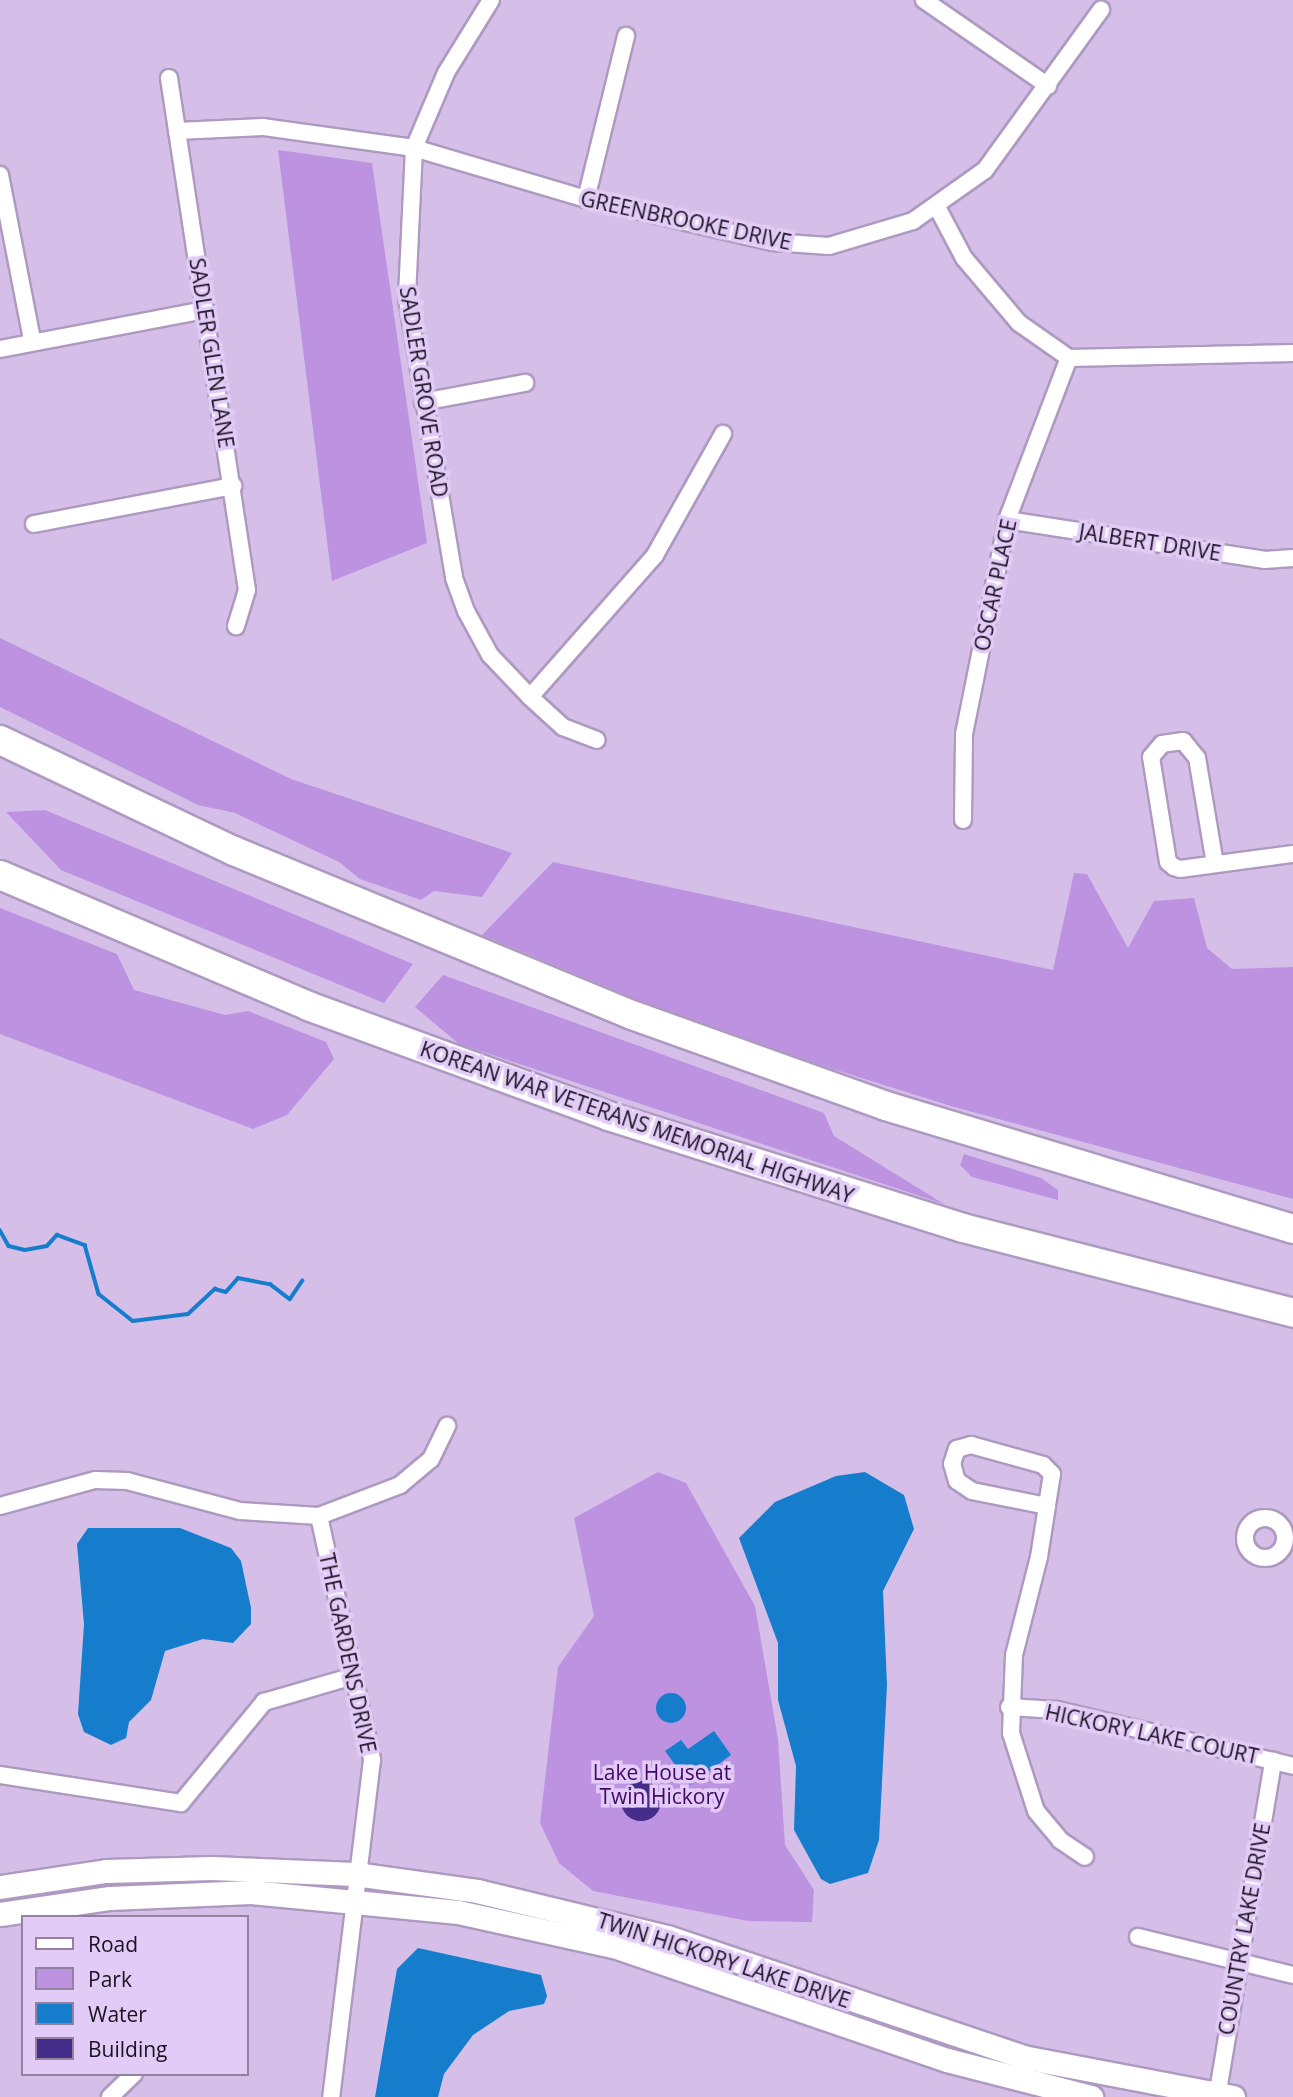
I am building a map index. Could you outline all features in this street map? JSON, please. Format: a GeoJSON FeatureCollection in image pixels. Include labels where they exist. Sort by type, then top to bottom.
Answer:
{"type":"FeatureCollection","features":[{"type":"Feature","properties":{"kind":"highway"},"geometry":{"type":"LineString","coordinates":[[0,740],[234,851],[576,994],[886,1106],[1293,1229]]}},
{"type":"Feature","properties":{"kind":"highway","name":"KOREAN WAR VETERANS MEMORIAL HIGHWAY"},"geometry":{"type":"LineString","coordinates":[[0,874],[308,1006],[608,1116],[952,1224],[1293,1313]]}},
{"type":"Feature","properties":{"kind":"highway"},"geometry":{"type":"LineString","coordinates":[[1123,1179],[1293,1214]]}},
{"type":"Feature","properties":{"kind":"street","name":"SADLER GROVE ROAD"},"geometry":{"type":"LineString","coordinates":[[491,0],[446,73],[414,148],[407,299],[423,402],[466,611],[490,656],[530,697],[563,727],[597,740]]}},
{"type":"Feature","properties":{"kind":"street"},"geometry":{"type":"LineString","coordinates":[[924,0],[1048,86]]}},
{"type":"Feature","properties":{"kind":"street","name":"GREENBROOKE DRIVE"},"geometry":{"type":"LineString","coordinates":[[177,131],[263,127],[414,148],[586,199],[800,245],[885,233],[937,208],[1008,145],[1101,10]]}},
{"type":"Feature","properties":{"kind":"street"},"geometry":{"type":"LineString","coordinates":[[586,199],[626,36]]}},
{"type":"Feature","properties":{"kind":"street","name":"SADLER GLEN LANE"},"geometry":{"type":"LineString","coordinates":[[169,78],[247,590],[236,626]]}},
{"type":"Feature","properties":{"kind":"street"},"geometry":{"type":"LineString","coordinates":[[0,175],[32,340]]}},
{"type":"Feature","properties":{"kind":"street"},"geometry":{"type":"LineString","coordinates":[[937,208],[964,258],[1019,323],[1069,358],[1293,353]]}},
{"type":"Feature","properties":{"kind":"street"},"geometry":{"type":"LineString","coordinates":[[0,349],[32,340],[205,310]]}},
{"type":"Feature","properties":{"kind":"street","name":"OSCAR PLACE"},"geometry":{"type":"LineString","coordinates":[[963,820],[964,734],[1007,520],[1069,358]]}},
{"type":"Feature","properties":{"kind":"street"},"geometry":{"type":"LineString","coordinates":[[423,402],[525,383]]}},
{"type":"Feature","properties":{"kind":"street"},"geometry":{"type":"LineString","coordinates":[[530,697],[655,555],[723,434]]}},
{"type":"Feature","properties":{"kind":"street"},"geometry":{"type":"LineString","coordinates":[[34,524],[233,486]]}},
{"type":"Feature","properties":{"kind":"street","name":"JALBERT DRIVE"},"geometry":{"type":"LineString","coordinates":[[1007,520],[1264,560],[1293,558]]}},
{"type":"Feature","properties":{"kind":"street"},"geometry":{"type":"LineString","coordinates":[[1215,864],[1197,758],[1183,741],[1162,744],[1151,757],[1168,862],[1180,869],[1293,854]]}},
{"type":"Feature","properties":{"kind":"street"},"geometry":{"type":"LineString","coordinates":[[0,1506],[95,1480],[127,1481],[240,1511],[319,1516],[400,1485],[431,1459],[447,1426]]}},
{"type":"Feature","properties":{"kind":"street"},"geometry":{"type":"LineString","coordinates":[[1047,1506],[972,1491],[957,1481],[952,1464],[957,1449],[971,1445],[1042,1465],[1052,1474],[1047,1506],[1014,1655],[1009,1707],[1017,1761],[1036,1811],[1059,1840],[1085,1857]]}},
{"type":"Feature","properties":{"kind":"street","name":"THE GARDENS DRIVE"},"geometry":{"type":"LineString","coordinates":[[319,1516],[350,1677],[372,1760],[355,1874],[331,2097]]}},
{"type":"Feature","properties":{"kind":"street"},"geometry":{"type":"LineString","coordinates":[[0,1775],[181,1803],[264,1702],[350,1677]]}},
{"type":"Feature","properties":{"kind":"street","name":"HICKORY LAKE COURT"},"geometry":{"type":"LineString","coordinates":[[1009,1707],[1067,1712],[1293,1766]]}},
{"type":"Feature","properties":{"kind":"street","name":"COUNTRY LAKE DRIVE"},"geometry":{"type":"LineString","coordinates":[[1222,2096],[1237,1961],[1273,1761]]}},
{"type":"Feature","properties":{"kind":"street","name":"TWIN HICKORY LAKE DRIVE"},"geometry":{"type":"LineString","coordinates":[[0,1887],[159,1868],[355,1874],[596,1918],[978,2045],[1222,2096]]}},
{"type":"Feature","properties":{"kind":"street","name":"TWIN HICKORY LAKE DRIVE"},"geometry":{"type":"LineString","coordinates":[[0,1914],[157,1894],[353,1898],[457,1912],[617,1947],[947,2060],[1091,2097]]}},
{"type":"Feature","properties":{"kind":"street"},"geometry":{"type":"LineString","coordinates":[[1138,1937],[1293,1975]]}},
{"type":"Feature","properties":{"kind":"street"},"geometry":{"type":"LineString","coordinates":[[110,2097],[132,2076]]}},
{"type":"Feature","properties":{"kind":"green space"},"geometry":{"type":"Polygon","coordinates":[[[278,150],[372,163],[427,543],[332,581],[278,150]]]}},
{"type":"Feature","properties":{"kind":"green space"},"geometry":{"type":"Polygon","coordinates":[[[0,638],[291,779],[512,853],[482,897],[434,891],[421,900],[360,879],[339,862],[235,813],[198,805],[0,707],[0,638]]]}},
{"type":"Feature","properties":{"kind":"green space"},"geometry":{"type":"Polygon","coordinates":[[[45,810],[413,964],[384,1003],[61,870],[6,812],[45,810]]]}},
{"type":"Feature","properties":{"kind":"green space"},"geometry":{"type":"Polygon","coordinates":[[[553,862],[1053,970],[1074,873],[1087,874],[1128,948],[1154,901],[1194,898],[1207,948],[1232,969],[1293,967],[1293,1199],[954,1107],[715,1032],[482,935],[553,862]]]}},
{"type":"Feature","properties":{"kind":"green space"},"geometry":{"type":"Polygon","coordinates":[[[0,908],[117,954],[134,990],[225,1015],[248,1011],[326,1042],[334,1059],[287,1115],[253,1129],[0,1034],[0,908]]]}},
{"type":"Feature","properties":{"kind":"green space"},"geometry":{"type":"Polygon","coordinates":[[[443,975],[824,1113],[834,1136],[944,1204],[459,1044],[415,1007],[443,975]]]}},
{"type":"Feature","properties":{"kind":"green space"},"geometry":{"type":"Polygon","coordinates":[[[964,1154],[1041,1178],[1058,1190],[1058,1200],[972,1177],[960,1165],[964,1154]]]}},
{"type":"Feature","properties":{"kind":"green space","name":"Lake House at Twin Hickory"},"geometry":{"type":"Polygon","coordinates":[[[658,1472],[686,1483],[755,1606],[778,1739],[785,1845],[814,1890],[812,1922],[748,1921],[593,1891],[559,1863],[540,1823],[558,1667],[594,1616],[574,1518],[658,1472]]]}},
{"type":"Feature","properties":{"kind":"water"},"geometry":{"type":"Polygon","coordinates":[[[865,1472],[904,1495],[914,1529],[883,1591],[887,1685],[879,1840],[868,1873],[830,1884],[821,1879],[794,1830],[796,1766],[778,1700],[778,1643],[739,1538],[775,1502],[836,1476],[865,1472]]]}},
{"type":"Feature","properties":{"kind":"water"},"geometry":{"type":"Polygon","coordinates":[[[88,1528],[180,1528],[231,1548],[241,1561],[251,1608],[251,1624],[233,1643],[203,1639],[165,1651],[151,1700],[129,1722],[126,1738],[111,1745],[84,1732],[78,1714],[84,1624],[77,1544],[88,1528]]]}},
{"type":"Feature","properties":{"kind":"water"},"geometry":{"type":"Polygon","coordinates":[[[671,1693],[682,1697],[686,1708],[682,1719],[671,1723],[660,1719],[656,1708],[660,1697],[671,1693]]]}},
{"type":"Feature","properties":{"kind":"water"},"geometry":{"type":"Polygon","coordinates":[[[714,1731],[731,1755],[690,1785],[665,1751],[681,1740],[688,1749],[714,1731]]]}},
{"type":"Feature","properties":{"kind":"water"},"geometry":{"type":"Polygon","coordinates":[[[418,1948],[541,1975],[547,1996],[544,2004],[509,2011],[473,2035],[444,2074],[438,2097],[375,2097],[397,1969],[418,1948]]]}},
{"type":"Feature","properties":{"kind":"building"},"geometry":{"type":"Polygon","coordinates":[[[641,1781],[649,1782],[655,1787],[660,1793],[660,1809],[655,1815],[649,1820],[641,1821],[633,1820],[627,1815],[622,1809],[621,1801],[622,1793],[627,1787],[633,1782],[641,1781]]]}},
{"type":"Feature","properties":{"kind":"waterway"},"geometry":{"type":"LineString","coordinates":[[0,1230],[9,1246],[25,1250],[47,1246],[57,1235],[85,1245],[99,1294],[133,1321],[188,1314],[215,1289],[226,1292],[238,1278],[270,1284],[290,1299],[302,1281]]}}]}
